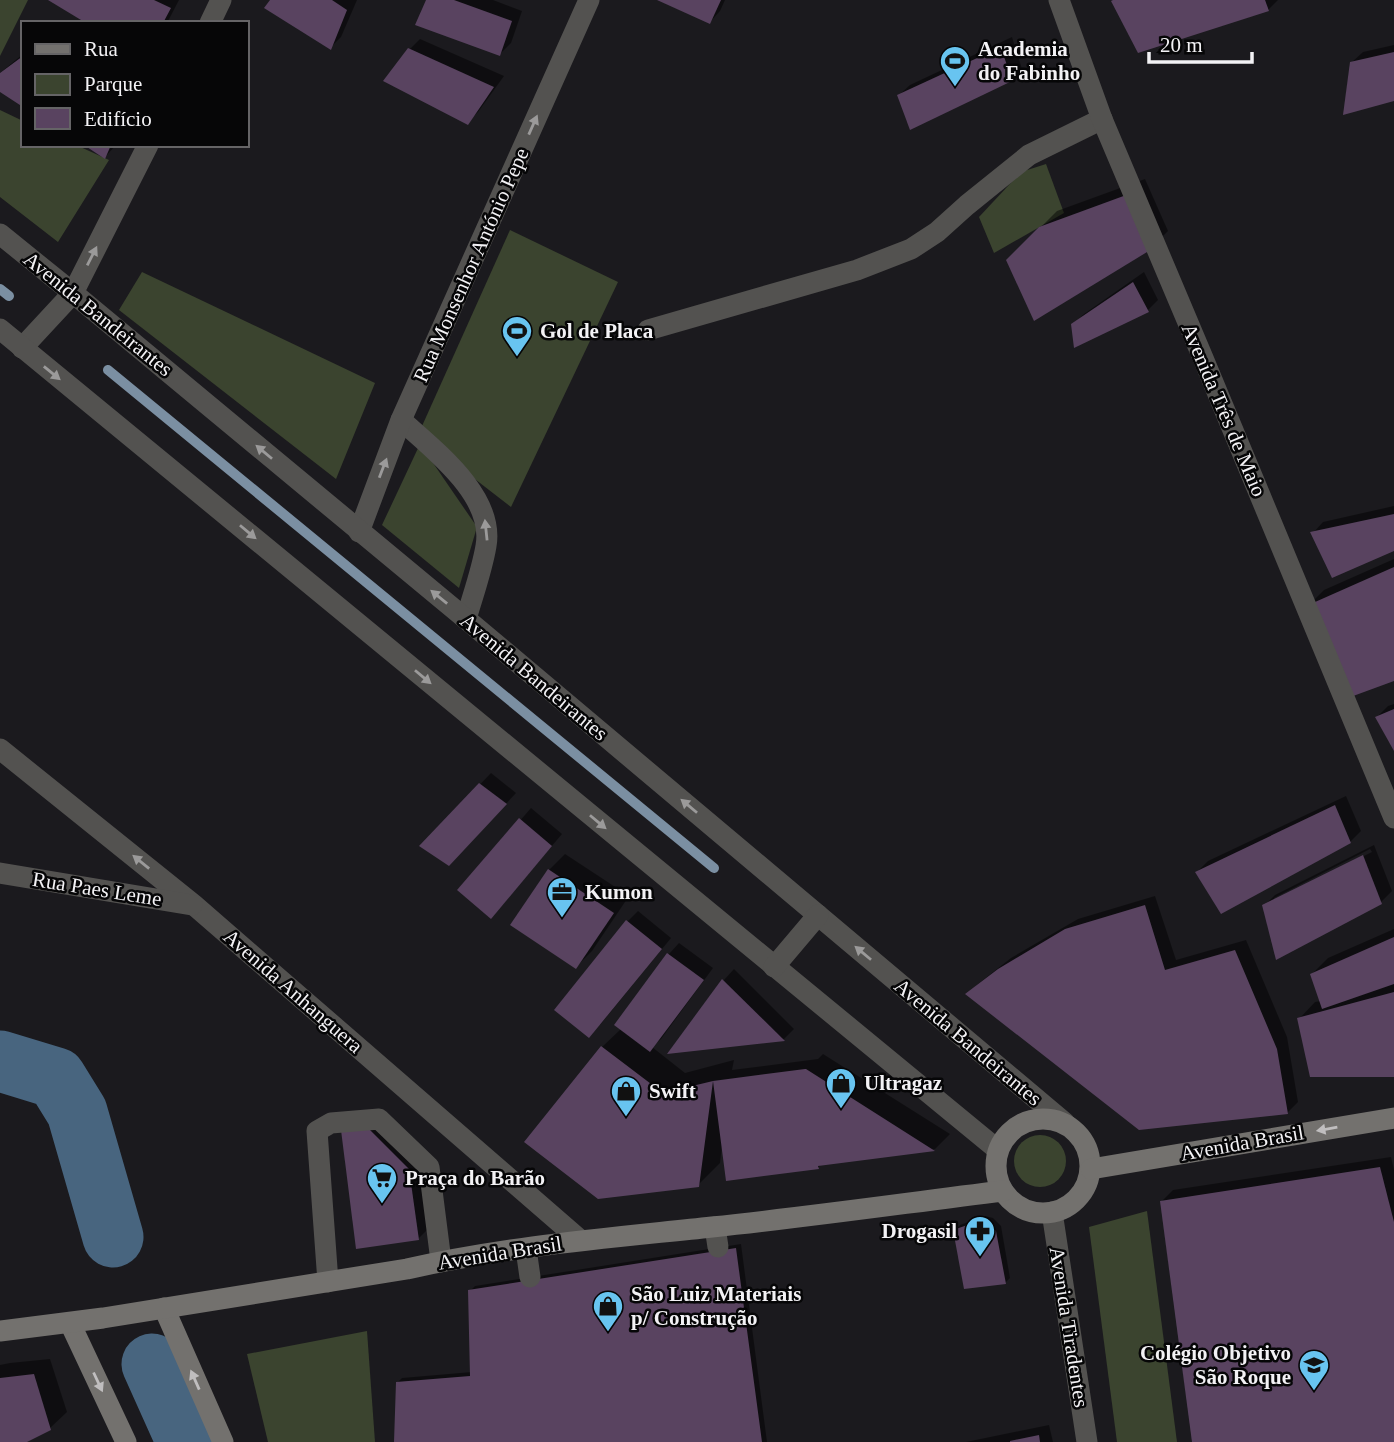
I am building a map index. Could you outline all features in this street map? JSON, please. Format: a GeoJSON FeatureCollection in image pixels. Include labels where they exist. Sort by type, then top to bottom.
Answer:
{"type":"FeatureCollection","features":[{"type":"Feature","properties":{"kind":"main road","name":"Avenida Brasil"},"geometry":{"type":"LineString","coordinates":[[1091,1169],[1394,1118]]}},
{"type":"Feature","properties":{"kind":"main road"},"geometry":{"type":"LineString","coordinates":[[1034,1119],[1065,1123],[1079,1135],[1089,1151],[1091,1169],[1085,1189],[1071,1204],[1052,1212],[1038,1213],[1024,1209],[1012,1202],[1003,1191],[996,1171],[998,1150],[1006,1136],[1018,1125],[1034,1119]]}},
{"type":"Feature","properties":{"kind":"main road","name":"Avenida Brasil"},"geometry":{"type":"LineString","coordinates":[[0,1331],[70,1323],[580,1240],[717,1237],[1003,1191]]}},
{"type":"Feature","properties":{"kind":"main road"},"geometry":{"type":"LineString","coordinates":[[164,1308],[222,1442]]}},
{"type":"Feature","properties":{"kind":"main road"},"geometry":{"type":"LineString","coordinates":[[70,1323],[126,1442]]}},
{"type":"Feature","properties":{"kind":"street"},"geometry":{"type":"LineString","coordinates":[[211,21],[221,0]]}},
{"type":"Feature","properties":{"kind":"street","name":"Rua Monsenhor António Pepe"},"geometry":{"type":"LineString","coordinates":[[359,532],[401,420],[589,0]]}},
{"type":"Feature","properties":{"kind":"street","name":"Avenida Três de Maio"},"geometry":{"type":"LineString","coordinates":[[1059,0],[1101,119],[1209,371],[1394,818]]}},
{"type":"Feature","properties":{"kind":"street"},"geometry":{"type":"LineString","coordinates":[[648,330],[857,270],[911,249],[937,232],[1029,155],[1101,119]]}},
{"type":"Feature","properties":{"kind":"street"},"geometry":{"type":"LineString","coordinates":[[22,348],[73,293],[147,147]]}},
{"type":"Feature","properties":{"kind":"street","name":"Avenida Bandeirantes"},"geometry":{"type":"LineString","coordinates":[[0,234],[466,620],[1065,1123]]}},
{"type":"Feature","properties":{"kind":"street"},"geometry":{"type":"LineString","coordinates":[[0,329],[998,1150]]}},
{"type":"Feature","properties":{"kind":"street"},"geometry":{"type":"LineString","coordinates":[[401,420],[449,464],[478,500],[485,520],[487,544],[466,620]]}},
{"type":"Feature","properties":{"kind":"street","name":"Avenida Anhanguera"},"geometry":{"type":"LineString","coordinates":[[0,748],[194,905],[580,1240]]}},
{"type":"Feature","properties":{"kind":"street","name":"Rua Paes Leme"},"geometry":{"type":"LineString","coordinates":[[0,873],[194,905]]}},
{"type":"Feature","properties":{"kind":"street"},"geometry":{"type":"LineString","coordinates":[[774,967],[818,915]]}},
{"type":"Feature","properties":{"kind":"street"},"geometry":{"type":"LineString","coordinates":[[328,1282],[317,1131],[331,1123],[379,1119],[429,1167],[441,1261]]}},
{"type":"Feature","properties":{"kind":"street","name":"Avenida Tiradentes"},"geometry":{"type":"LineString","coordinates":[[1052,1212],[1087,1442]]}},
{"type":"Feature","properties":{"kind":"street"},"geometry":{"type":"LineString","coordinates":[[526,1249],[530,1277]]}},
{"type":"Feature","properties":{"kind":"green space"},"geometry":{"type":"Polygon","coordinates":[[[0,0],[28,0],[0,56],[0,0]]]}},
{"type":"Feature","properties":{"kind":"green space"},"geometry":{"type":"Polygon","coordinates":[[[0,110],[21,120],[21,147],[80,147],[109,160],[58,242],[0,197],[0,110]]]}},
{"type":"Feature","properties":{"kind":"green space"},"geometry":{"type":"Polygon","coordinates":[[[1046,164],[1064,213],[994,253],[979,217],[1021,172],[1046,164]]]}},
{"type":"Feature","properties":{"kind":"green space","name":"Gol de Placa"},"geometry":{"type":"Polygon","coordinates":[[[510,230],[618,282],[511,507],[418,435],[510,230]]]}},
{"type":"Feature","properties":{"kind":"green space"},"geometry":{"type":"Polygon","coordinates":[[[142,272],[375,383],[336,479],[119,310],[142,272]]]}},
{"type":"Feature","properties":{"kind":"green space"},"geometry":{"type":"Polygon","coordinates":[[[420,444],[477,527],[459,588],[382,525],[420,444]]]}},
{"type":"Feature","properties":{"kind":"green space"},"geometry":{"type":"Polygon","coordinates":[[[1040,1135],[1059,1142],[1066,1161],[1059,1180],[1040,1187],[1021,1180],[1014,1161],[1021,1142],[1040,1135]]]}},
{"type":"Feature","properties":{"kind":"green space"},"geometry":{"type":"Polygon","coordinates":[[[1147,1211],[1177,1442],[1117,1442],[1089,1227],[1147,1211]]]}},
{"type":"Feature","properties":{"kind":"green space"},"geometry":{"type":"Polygon","coordinates":[[[367,1331],[375,1442],[268,1442],[247,1354],[367,1331]]]}},
{"type":"Feature","properties":{"kind":"building"},"geometry":{"type":"Polygon","coordinates":[[[48,0],[154,0],[171,8],[164,21],[83,21],[48,0]]]}},
{"type":"Feature","properties":{"kind":"building"},"geometry":{"type":"Polygon","coordinates":[[[270,0],[332,0],[347,10],[331,50],[264,8],[270,0]]]}},
{"type":"Feature","properties":{"kind":"building"},"geometry":{"type":"Polygon","coordinates":[[[426,0],[454,0],[512,21],[500,56],[415,25],[426,0]]]}},
{"type":"Feature","properties":{"kind":"building"},"geometry":{"type":"Polygon","coordinates":[[[657,0],[721,0],[710,24],[657,0]]]}},
{"type":"Feature","properties":{"kind":"building"},"geometry":{"type":"Polygon","coordinates":[[[1265,0],[1269,11],[1138,53],[1111,1],[1265,0]]]}},
{"type":"Feature","properties":{"kind":"building","name":"Academia do Fabinho"},"geometry":{"type":"Polygon","coordinates":[[[1001,47],[1012,81],[910,130],[897,95],[1001,47]]]}},
{"type":"Feature","properties":{"kind":"building"},"geometry":{"type":"Polygon","coordinates":[[[408,48],[494,87],[468,125],[383,81],[408,48]]]}},
{"type":"Feature","properties":{"kind":"building"},"geometry":{"type":"Polygon","coordinates":[[[1394,52],[1394,101],[1343,115],[1350,62],[1394,52]]]}},
{"type":"Feature","properties":{"kind":"building"},"geometry":{"type":"Polygon","coordinates":[[[21,57],[21,106],[0,92],[0,73],[21,57]]]}},
{"type":"Feature","properties":{"kind":"building"},"geometry":{"type":"Polygon","coordinates":[[[87,147],[110,147],[105,159],[87,147]]]}},
{"type":"Feature","properties":{"kind":"building"},"geometry":{"type":"Polygon","coordinates":[[[1129,194],[1152,249],[1034,321],[1006,260],[1039,227],[1129,194]]]}},
{"type":"Feature","properties":{"kind":"building"},"geometry":{"type":"Polygon","coordinates":[[[1133,282],[1149,312],[1074,348],[1071,324],[1133,282]]]}},
{"type":"Feature","properties":{"kind":"building"},"geometry":{"type":"Polygon","coordinates":[[[1394,514],[1394,551],[1332,578],[1310,532],[1394,514]]]}},
{"type":"Feature","properties":{"kind":"building"},"geometry":{"type":"Polygon","coordinates":[[[1394,567],[1394,681],[1345,699],[1306,606],[1394,567]]]}},
{"type":"Feature","properties":{"kind":"building"},"geometry":{"type":"Polygon","coordinates":[[[1394,709],[1394,751],[1375,717],[1394,709]]]}},
{"type":"Feature","properties":{"kind":"building"},"geometry":{"type":"Polygon","coordinates":[[[479,783],[507,804],[449,866],[419,846],[479,783]]]}},
{"type":"Feature","properties":{"kind":"building"},"geometry":{"type":"Polygon","coordinates":[[[1335,805],[1351,843],[1221,914],[1195,872],[1335,805]]]}},
{"type":"Feature","properties":{"kind":"building"},"geometry":{"type":"Polygon","coordinates":[[[519,818],[552,846],[491,919],[457,890],[519,818]]]}},
{"type":"Feature","properties":{"kind":"building"},"geometry":{"type":"Polygon","coordinates":[[[1363,855],[1382,904],[1276,960],[1262,905],[1363,855]]]}},
{"type":"Feature","properties":{"kind":"building","name":"Kumon"},"geometry":{"type":"Polygon","coordinates":[[[548,869],[614,913],[576,969],[510,925],[548,869]]]}},
{"type":"Feature","properties":{"kind":"building"},"geometry":{"type":"Polygon","coordinates":[[[1145,905],[1165,970],[1235,950],[1277,1049],[1288,1114],[1139,1130],[965,994],[998,969],[1065,929],[1145,905]]]}},
{"type":"Feature","properties":{"kind":"building"},"geometry":{"type":"Polygon","coordinates":[[[626,920],[662,949],[589,1038],[554,1010],[626,920]]]}},
{"type":"Feature","properties":{"kind":"building"},"geometry":{"type":"Polygon","coordinates":[[[1394,937],[1394,984],[1322,1009],[1310,974],[1394,937]]]}},
{"type":"Feature","properties":{"kind":"building"},"geometry":{"type":"Polygon","coordinates":[[[667,953],[704,980],[650,1052],[614,1025],[667,953]]]}},
{"type":"Feature","properties":{"kind":"building"},"geometry":{"type":"Polygon","coordinates":[[[722,979],[785,1041],[667,1054],[722,979]]]}},
{"type":"Feature","properties":{"kind":"building"},"geometry":{"type":"Polygon","coordinates":[[[1394,992],[1394,1077],[1310,1077],[1297,1018],[1394,992]]]}},
{"type":"Feature","properties":{"kind":"building","name":"Swift"},"geometry":{"type":"Polygon","coordinates":[[[601,1046],[663,1093],[713,1081],[699,1187],[598,1199],[524,1142],[601,1046]]]}},
{"type":"Feature","properties":{"kind":"building"},"geometry":{"type":"Polygon","coordinates":[[[806,1069],[935,1151],[726,1181],[713,1081],[806,1069]]]}},
{"type":"Feature","properties":{"kind":"building","name":"Praça do Barão"},"geometry":{"type":"Polygon","coordinates":[[[368,1128],[409,1169],[419,1240],[356,1249],[341,1130],[368,1128]]]}},
{"type":"Feature","properties":{"kind":"building"},"geometry":{"type":"Polygon","coordinates":[[[1380,1167],[1394,1222],[1394,1442],[1192,1442],[1160,1201],[1380,1167]]]}},
{"type":"Feature","properties":{"kind":"building","name":"Drogasil"},"geometry":{"type":"Polygon","coordinates":[[[979,1221],[988,1222],[996,1231],[1006,1284],[964,1289],[953,1230],[979,1221]]]}},
{"type":"Feature","properties":{"kind":"building","name":"São Luiz Materiais p/ Construção"},"geometry":{"type":"Polygon","coordinates":[[[736,1248],[762,1442],[394,1442],[396,1382],[470,1376],[468,1290],[736,1248]]]}},
{"type":"Feature","properties":{"kind":"building"},"geometry":{"type":"Polygon","coordinates":[[[34,1374],[51,1430],[27,1442],[0,1442],[0,1378],[34,1374]]]}},
{"type":"Feature","properties":{"kind":"building"},"geometry":{"type":"Polygon","coordinates":[[[1039,1435],[1040,1442],[1010,1442],[1010,1441],[1039,1435]]]}},
{"type":"Feature","properties":{"kind":"waterway"},"geometry":{"type":"LineString","coordinates":[[0,289],[9,296]]}},
{"type":"Feature","properties":{"kind":"waterway"},"geometry":{"type":"LineString","coordinates":[[108,370],[714,868]]}},
{"type":"Feature","properties":{"kind":"waterway"},"geometry":{"type":"LineString","coordinates":[[0,1061],[56,1078],[77,1112],[113,1237]]}},
{"type":"Feature","properties":{"kind":"waterway"},"geometry":{"type":"LineString","coordinates":[[152,1364],[187,1442]]}},
{"type":"Feature","properties":{"kind":"place","name":"Academia do Fabinho"},"geometry":{"type":"Point","coordinates":[955,88]}},
{"type":"Feature","properties":{"kind":"place","name":"Gol de Placa"},"geometry":{"type":"Point","coordinates":[517,358]}},
{"type":"Feature","properties":{"kind":"place","name":"Kumon"},"geometry":{"type":"Point","coordinates":[562,919]}},
{"type":"Feature","properties":{"kind":"place","name":"Ultragaz"},"geometry":{"type":"Point","coordinates":[841,1110]}},
{"type":"Feature","properties":{"kind":"place","name":"Swift"},"geometry":{"type":"Point","coordinates":[626,1118]}},
{"type":"Feature","properties":{"kind":"place","name":"Praça do Barão"},"geometry":{"type":"Point","coordinates":[382,1205]}},
{"type":"Feature","properties":{"kind":"place","name":"Drogasil"},"geometry":{"type":"Point","coordinates":[980,1258]}},
{"type":"Feature","properties":{"kind":"place","name":"São Luiz Materiais p/ Construção"},"geometry":{"type":"Point","coordinates":[608,1333]}},
{"type":"Feature","properties":{"kind":"place","name":"Colégio Objetivo São Roque"},"geometry":{"type":"Point","coordinates":[1314,1392]}}]}
